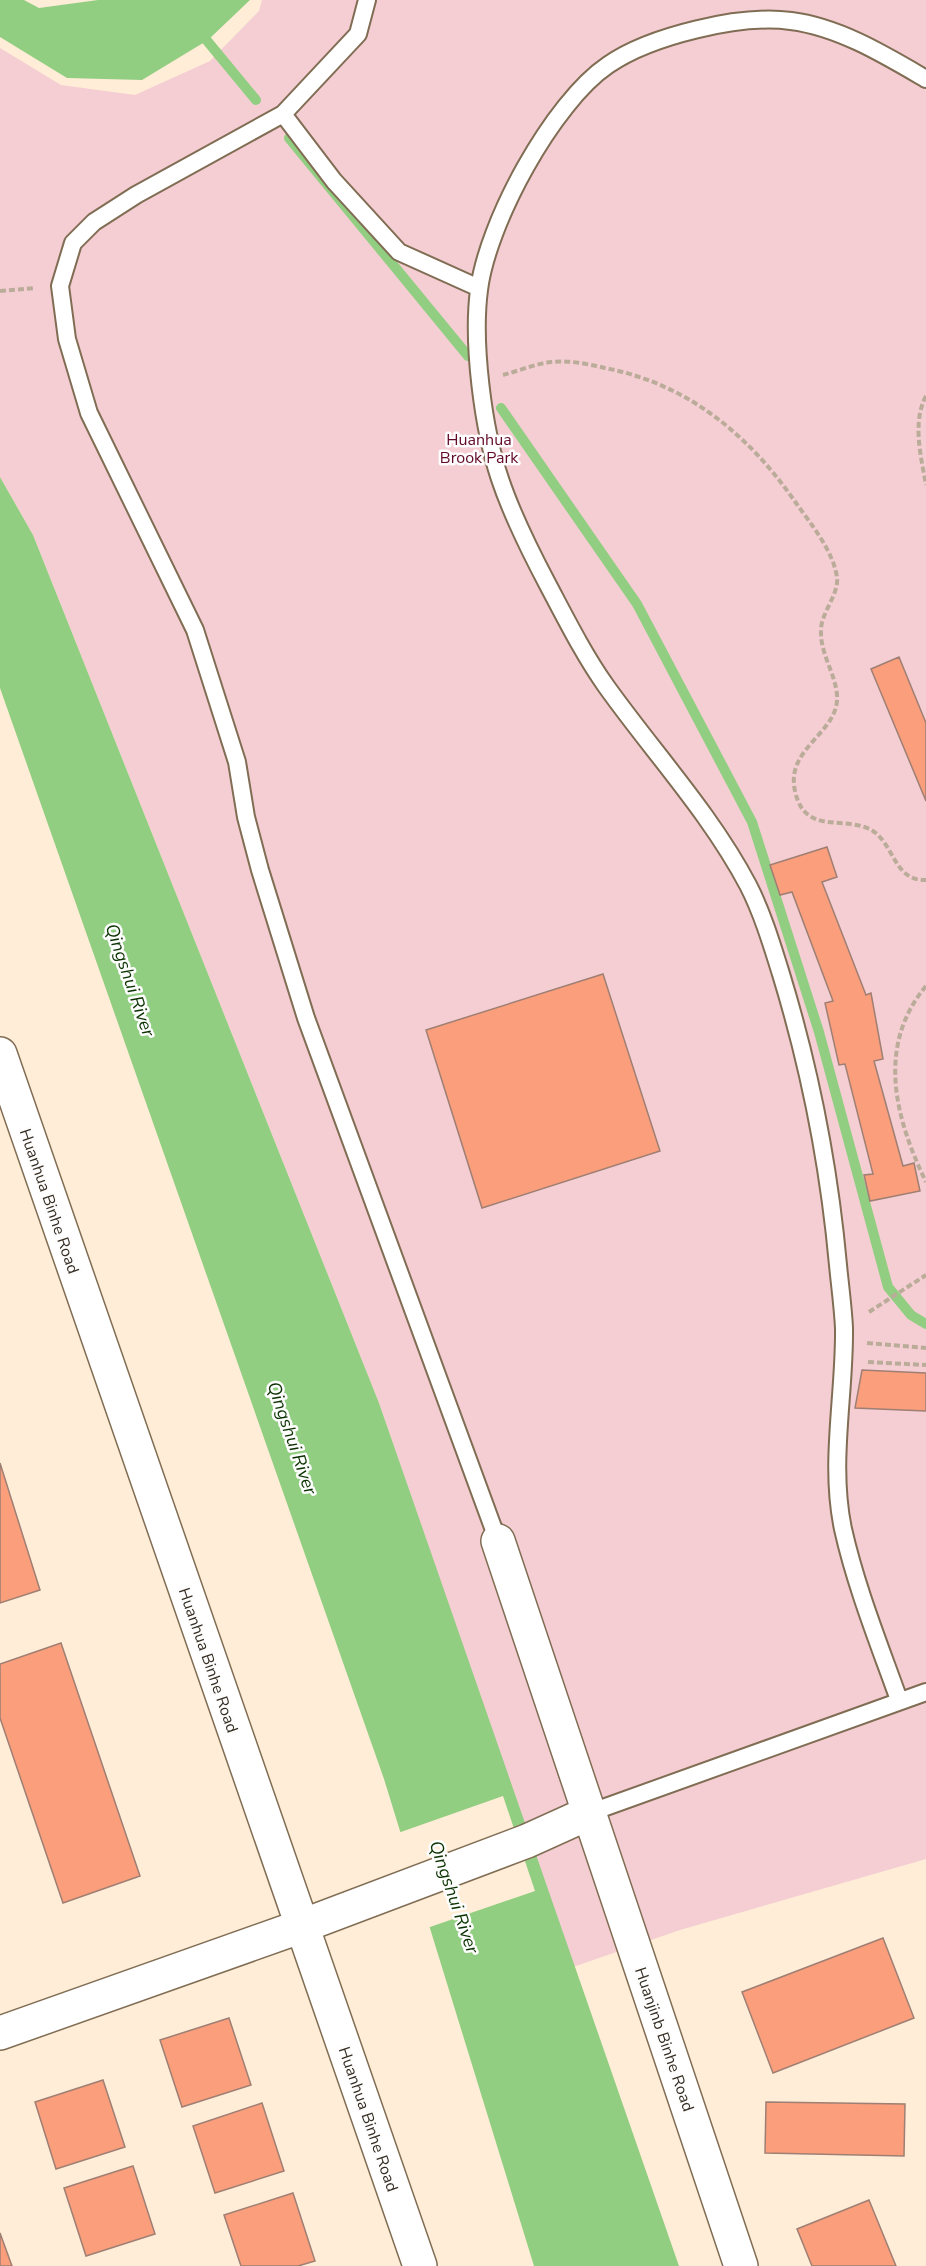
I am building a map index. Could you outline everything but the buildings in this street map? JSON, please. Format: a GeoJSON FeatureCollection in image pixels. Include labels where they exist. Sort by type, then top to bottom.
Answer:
{"type":"FeatureCollection","features":[{"type":"Feature","properties":{"kind":"street","name":"Huanhua Binhe Road"},"geometry":{"type":"LineString","coordinates":[[0,1054],[420,2266]]}},
{"type":"Feature","properties":{"kind":"street","name":"Huanjinb Binhe Road"},"geometry":{"type":"LineString","coordinates":[[498,1541],[741,2266]]}},
{"type":"Feature","properties":{"kind":"street"},"geometry":{"type":"LineString","coordinates":[[0,2033],[302,1926],[527,1841],[589,1813]]}},
{"type":"Feature","properties":{"kind":"lane"},"geometry":{"type":"LineString","coordinates":[[367,0],[358,34],[284,114],[136,195],[94,222],[73,243],[60,286],[67,339],[89,413],[195,630],[237,762],[246,817],[260,870],[306,1018],[498,1541]]}},
{"type":"Feature","properties":{"kind":"lane"},"geometry":{"type":"LineString","coordinates":[[899,1700],[842,1526],[838,1458],[844,1327],[833,1212],[817,1109],[780,971],[749,887],[710,824],[603,682],[572,630],[532,554],[501,483],[487,435],[477,343],[479,288],[495,227],[531,158],[577,92],[610,63],[701,28],[757,18],[796,21],[837,33],[926,80]]}},
{"type":"Feature","properties":{"kind":"lane"},"geometry":{"type":"LineString","coordinates":[[284,114],[334,181],[399,252],[479,288]]}},
{"type":"Feature","properties":{"kind":"lane"},"geometry":{"type":"LineString","coordinates":[[589,1813],[926,1692]]}},
{"type":"Feature","properties":{"kind":"path"},"geometry":{"type":"LineString","coordinates":[[0,291],[60,286]]}},
{"type":"Feature","properties":{"kind":"path"},"geometry":{"type":"LineString","coordinates":[[482,381],[551,362],[583,363],[627,372],[669,387],[709,410],[752,447],[815,530],[834,565],[838,580],[821,627],[823,651],[837,697],[833,715],[798,759],[793,776],[795,792],[803,808],[816,820],[861,826],[873,831],[905,875],[915,880],[926,880]]}},
{"type":"Feature","properties":{"kind":"path"},"geometry":{"type":"LineString","coordinates":[[926,396],[922,403],[918,443],[926,485]]}},
{"type":"Feature","properties":{"kind":"path"},"geometry":{"type":"LineString","coordinates":[[926,986],[907,1016],[896,1046],[893,1075],[912,1153],[926,1182]]}},
{"type":"Feature","properties":{"kind":"path"},"geometry":{"type":"LineString","coordinates":[[886,1302],[926,1275]]}},
{"type":"Feature","properties":{"kind":"path"},"geometry":{"type":"LineString","coordinates":[[843,1346],[870,1342],[926,1348]]}},
{"type":"Feature","properties":{"kind":"path"},"geometry":{"type":"LineString","coordinates":[[842,1370],[860,1363],[894,1362],[926,1365]]}},
{"type":"Feature","properties":{"kind":"green space","name":"Huanhua Brook Park"},"geometry":{"type":"Polygon","coordinates":[[[262,0],[926,0],[926,1859],[680,1930],[573,1967],[379,1403],[33,535],[0,477],[0,48],[61,85],[135,95],[210,61],[259,11],[262,0]]]}},
{"type":"Feature","properties":{"kind":"water"},"geometry":{"type":"Polygon","coordinates":[[[0,0],[24,0],[39,8],[98,0],[250,0],[208,40],[142,80],[67,78],[0,37],[0,0]]]}},
{"type":"Feature","properties":{"kind":"water","name":"Qingshui River"},"geometry":{"type":"Polygon","coordinates":[[[0,477],[33,535],[379,1403],[679,2266],[534,2266],[384,1779],[0,688],[0,477]]]}},
{"type":"Feature","properties":{"kind":"pier"},"geometry":{"type":"Polygon","coordinates":[[[503,1796],[535,1891],[427,1928],[398,1833],[503,1796]]]}},
{"type":"Feature","properties":{"kind":"waterway"},"geometry":{"type":"LineString","coordinates":[[199,31],[256,100]]}},
{"type":"Feature","properties":{"kind":"waterway"},"geometry":{"type":"LineString","coordinates":[[289,138],[468,356]]}},
{"type":"Feature","properties":{"kind":"waterway"},"geometry":{"type":"LineString","coordinates":[[501,408],[637,604],[752,822],[819,1032],[888,1287],[911,1315],[926,1324]]}}]}
